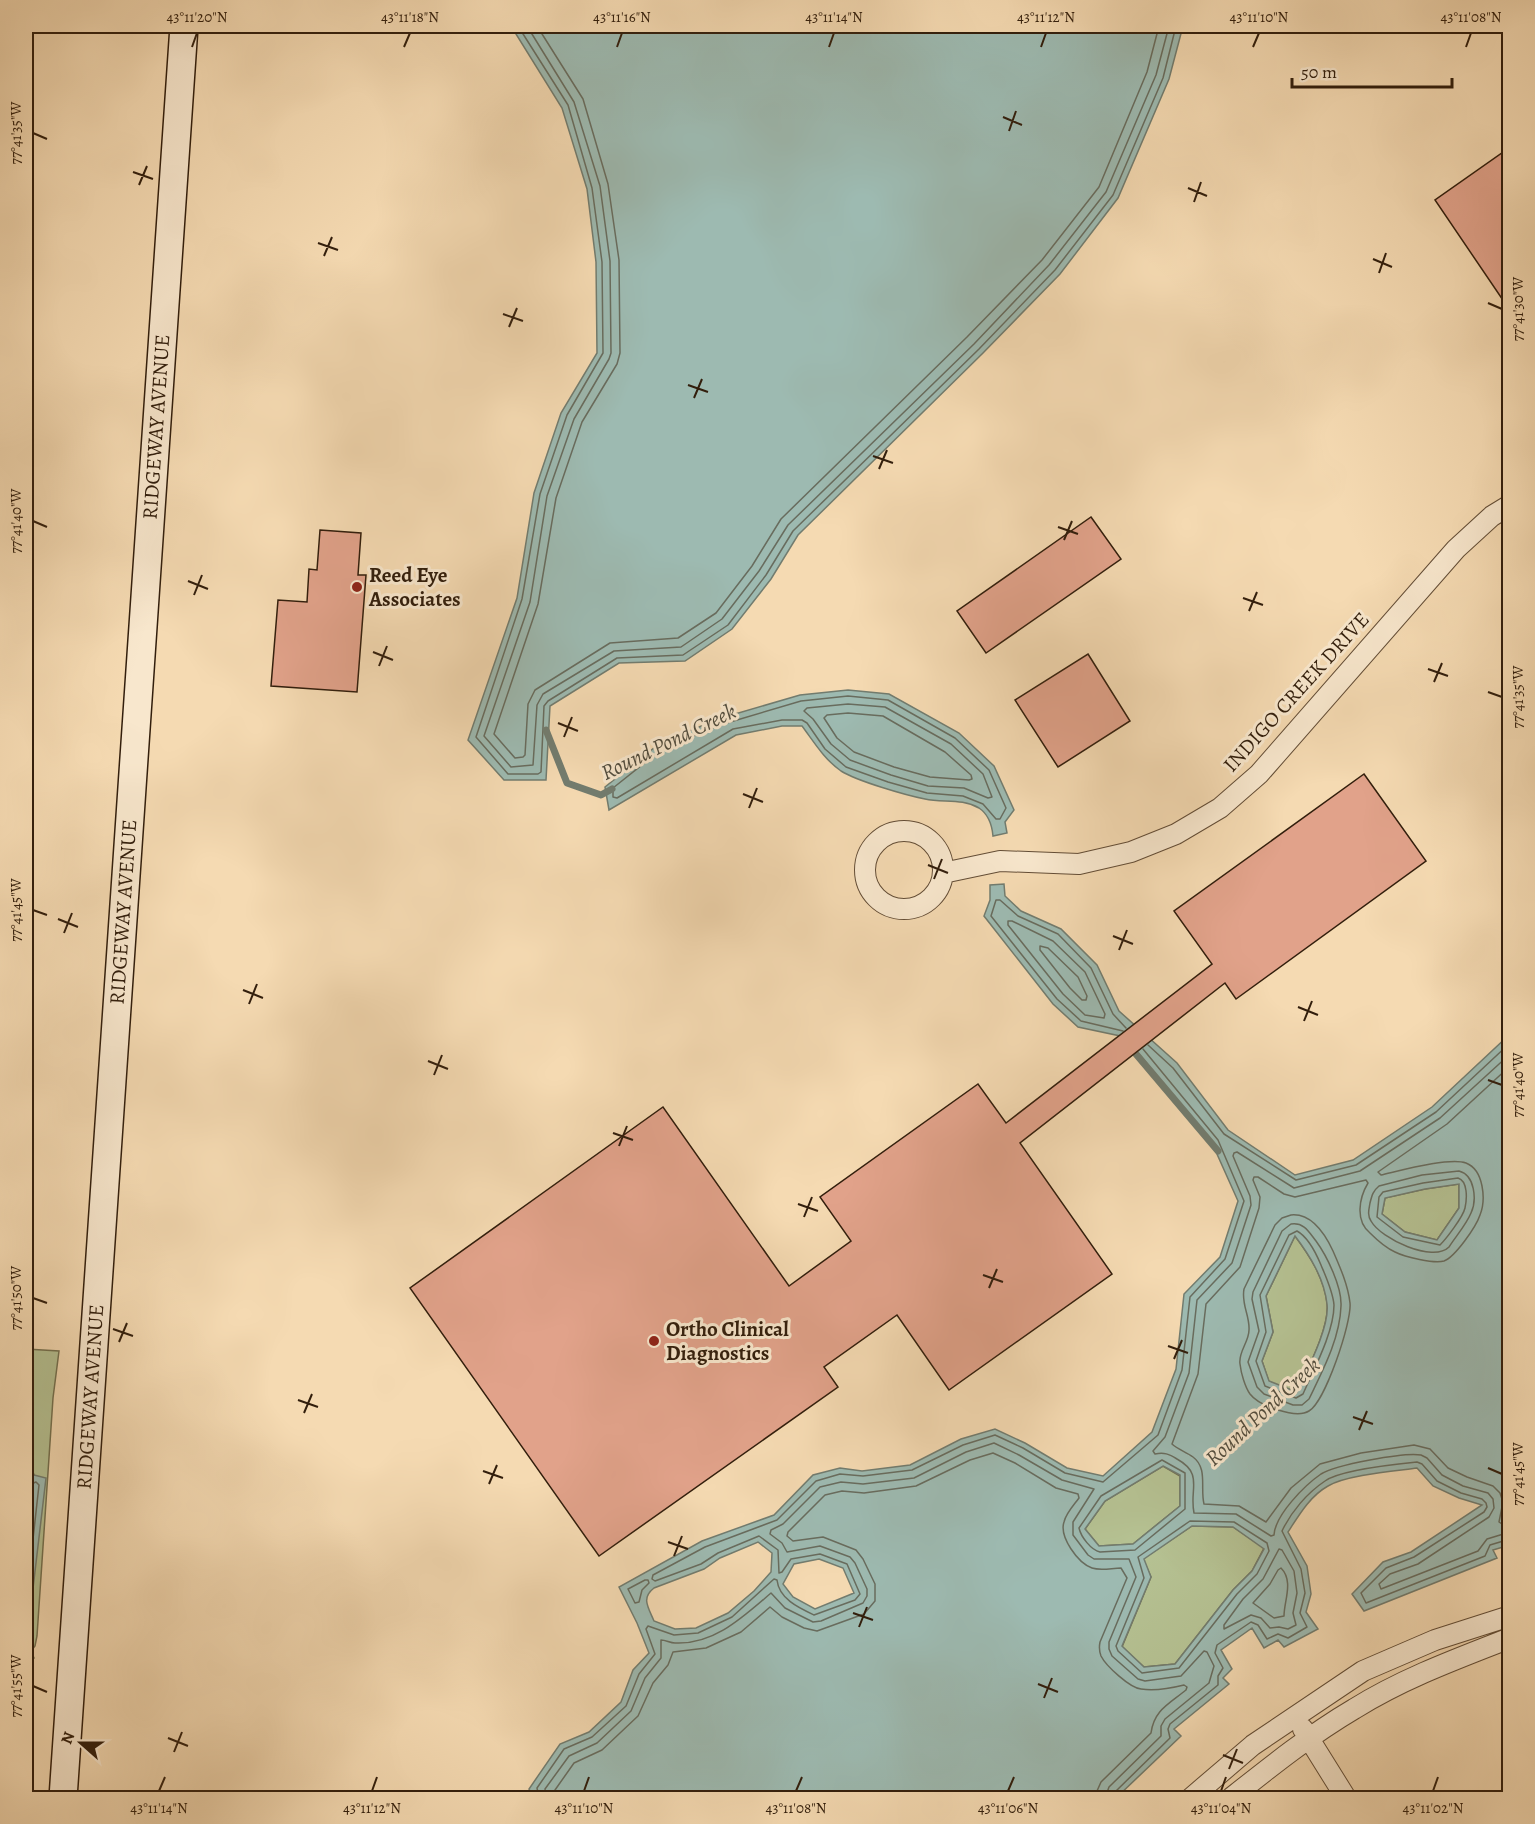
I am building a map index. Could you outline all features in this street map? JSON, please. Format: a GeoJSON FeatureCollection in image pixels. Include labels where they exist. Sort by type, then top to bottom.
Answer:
{"type":"FeatureCollection","features":[{"type":"Feature","properties":{"kind":"main road","name":"RIDGEWAY AVENUE"},"geometry":{"type":"LineString","coordinates":[[63,1798],[183,26]]}},
{"type":"Feature","properties":{"kind":"street","name":"INDIGO CREEK DRIVE"},"geometry":{"type":"LineString","coordinates":[[944,873],[1000,861],[1078,864],[1131,852],[1176,834],[1220,808],[1259,774],[1456,549],[1492,516],[1509,505]]}},
{"type":"Feature","properties":{"kind":"street"},"geometry":{"type":"LineString","coordinates":[[905,831],[927,838],[937,848],[944,873],[938,891],[928,901],[916,908],[903,910],[881,902],[872,892],[866,879],[866,865],[871,850],[880,840],[892,833],[905,831]]}},
{"type":"Feature","properties":{"kind":"street"},"geometry":{"type":"LineString","coordinates":[[1191,1798],[1253,1745],[1363,1671],[1435,1640],[1509,1616]]}},
{"type":"Feature","properties":{"kind":"street"},"geometry":{"type":"LineString","coordinates":[[1231,1798],[1353,1709],[1402,1683],[1509,1638]]}},
{"type":"Feature","properties":{"kind":"street"},"geometry":{"type":"LineString","coordinates":[[1295,1716],[1346,1798]]}},
{"type":"Feature","properties":{"kind":"green space"},"geometry":{"type":"Polygon","coordinates":[[[1459,1184],[1459,1208],[1437,1240],[1405,1232],[1382,1214],[1385,1198],[1459,1184]]]}},
{"type":"Feature","properties":{"kind":"green space"},"geometry":{"type":"Polygon","coordinates":[[[1295,1236],[1316,1268],[1327,1303],[1321,1336],[1297,1393],[1269,1382],[1262,1361],[1273,1332],[1266,1296],[1295,1236]]]}},
{"type":"Feature","properties":{"kind":"green space"},"geometry":{"type":"Polygon","coordinates":[[[26,1349],[59,1351],[53,1398],[37,1636],[35,1646],[31,1651],[34,1658],[26,1664],[26,1618],[30,1614],[34,1475],[26,1482],[26,1349]]]}},
{"type":"Feature","properties":{"kind":"green space"},"geometry":{"type":"Polygon","coordinates":[[[1163,1466],[1180,1476],[1180,1506],[1133,1544],[1099,1546],[1085,1529],[1105,1501],[1163,1466]]]}},
{"type":"Feature","properties":{"kind":"green space"},"geometry":{"type":"Polygon","coordinates":[[[1192,1526],[1233,1527],[1264,1548],[1252,1571],[1233,1590],[1175,1664],[1144,1667],[1122,1647],[1151,1577],[1143,1559],[1192,1526]]]}},
{"type":"Feature","properties":{"kind":"water"},"geometry":{"type":"Polygon","coordinates":[[[511,26],[1183,26],[1169,79],[1118,198],[1060,274],[798,535],[771,579],[732,629],[685,661],[619,663],[550,706],[546,780],[504,780],[468,740],[517,598],[534,493],[561,413],[597,353],[596,262],[587,189],[562,108],[511,26]]]}},
{"type":"Feature","properties":{"kind":"water"},"geometry":{"type":"Polygon","coordinates":[[[848,690],[889,694],[959,733],[994,766],[1014,810],[1005,822],[1007,833],[993,836],[987,817],[982,810],[973,805],[916,797],[848,775],[829,761],[802,726],[782,726],[736,735],[609,810],[605,787],[659,744],[718,719],[800,695],[848,690]]]}},
{"type":"Feature","properties":{"kind":"water"},"geometry":{"type":"Polygon","coordinates":[[[1004,884],[1005,896],[1021,911],[1061,929],[1097,965],[1119,1011],[1177,1063],[1228,1130],[1295,1175],[1353,1160],[1432,1107],[1509,1035],[1510,1545],[1493,1550],[1497,1558],[1364,1611],[1352,1594],[1383,1562],[1411,1552],[1482,1505],[1433,1486],[1417,1468],[1358,1476],[1328,1486],[1310,1500],[1288,1532],[1307,1566],[1311,1594],[1306,1612],[1318,1629],[1284,1647],[1278,1640],[1264,1648],[1252,1628],[1221,1650],[1232,1669],[1223,1678],[1229,1684],[1174,1729],[1181,1736],[1116,1798],[534,1798],[529,1789],[560,1744],[589,1732],[621,1702],[633,1670],[649,1653],[619,1587],[702,1541],[774,1515],[813,1475],[840,1468],[862,1471],[910,1465],[961,1439],[995,1429],[1025,1443],[1067,1468],[1103,1476],[1152,1432],[1176,1369],[1184,1294],[1220,1257],[1238,1201],[1212,1143],[1125,1037],[1078,1027],[1053,1004],[984,916],[990,900],[990,885],[1004,884]],[[1459,1184],[1385,1198],[1382,1214],[1405,1232],[1437,1240],[1459,1208],[1459,1184]],[[1295,1236],[1266,1296],[1273,1332],[1262,1361],[1269,1381],[1297,1392],[1321,1336],[1327,1304],[1316,1268],[1295,1236]],[[1163,1466],[1105,1501],[1085,1529],[1099,1546],[1133,1544],[1180,1506],[1180,1475],[1163,1466]],[[1192,1526],[1144,1559],[1151,1577],[1122,1646],[1144,1667],[1175,1664],[1233,1590],[1252,1571],[1264,1549],[1233,1527],[1192,1526]],[[758,1542],[720,1558],[704,1569],[654,1588],[650,1592],[647,1603],[654,1621],[675,1629],[696,1628],[728,1613],[754,1591],[771,1572],[772,1553],[758,1542]],[[819,1559],[794,1564],[783,1584],[793,1597],[815,1609],[854,1593],[843,1568],[819,1559]]]}},
{"type":"Feature","properties":{"kind":"water"},"geometry":{"type":"Polygon","coordinates":[[[34,1475],[46,1478],[30,1614],[26,1618],[26,1482],[34,1475]]]}},
{"type":"Feature","properties":{"kind":"building"},"geometry":{"type":"Polygon","coordinates":[[[1509,148],[1509,309],[1435,200],[1509,148]]]}},
{"type":"Feature","properties":{"kind":"building"},"geometry":{"type":"Polygon","coordinates":[[[1091,517],[1121,559],[986,653],[957,611],[1091,517]]]}},
{"type":"Feature","properties":{"kind":"building"},"geometry":{"type":"Polygon","coordinates":[[[320,530],[361,533],[358,575],[366,575],[357,692],[271,686],[278,600],[307,602],[309,569],[317,570],[320,530]]]}},
{"type":"Feature","properties":{"kind":"building"},"geometry":{"type":"Polygon","coordinates":[[[1088,654],[1130,721],[1058,767],[1015,700],[1088,654]]]}},
{"type":"Feature","properties":{"kind":"building","name":"Ortho Clinical Diagnostics"},"geometry":{"type":"Polygon","coordinates":[[[1364,774],[1426,861],[1236,999],[1225,983],[1020,1143],[1112,1274],[949,1390],[897,1315],[824,1367],[838,1387],[599,1556],[410,1288],[663,1107],[789,1286],[851,1241],[820,1197],[978,1084],[1006,1123],[1212,964],[1174,911],[1364,774]]]}},
{"type":"Feature","properties":{"kind":"waterway","name":"Round Pond Creek"},"geometry":{"type":"LineString","coordinates":[[546,730],[567,783],[601,795],[612,789]]}},
{"type":"Feature","properties":{"kind":"waterway","name":"Round Pond Creek"},"geometry":{"type":"LineString","coordinates":[[1130,1047],[1218,1151]]}},
{"type":"Feature","properties":{"kind":"place","name":"Reed Eye Associates"},"geometry":{"type":"Point","coordinates":[357,587]}},
{"type":"Feature","properties":{"kind":"place","name":"Ortho Clinical Diagnostics"},"geometry":{"type":"Point","coordinates":[654,1341]}}]}
